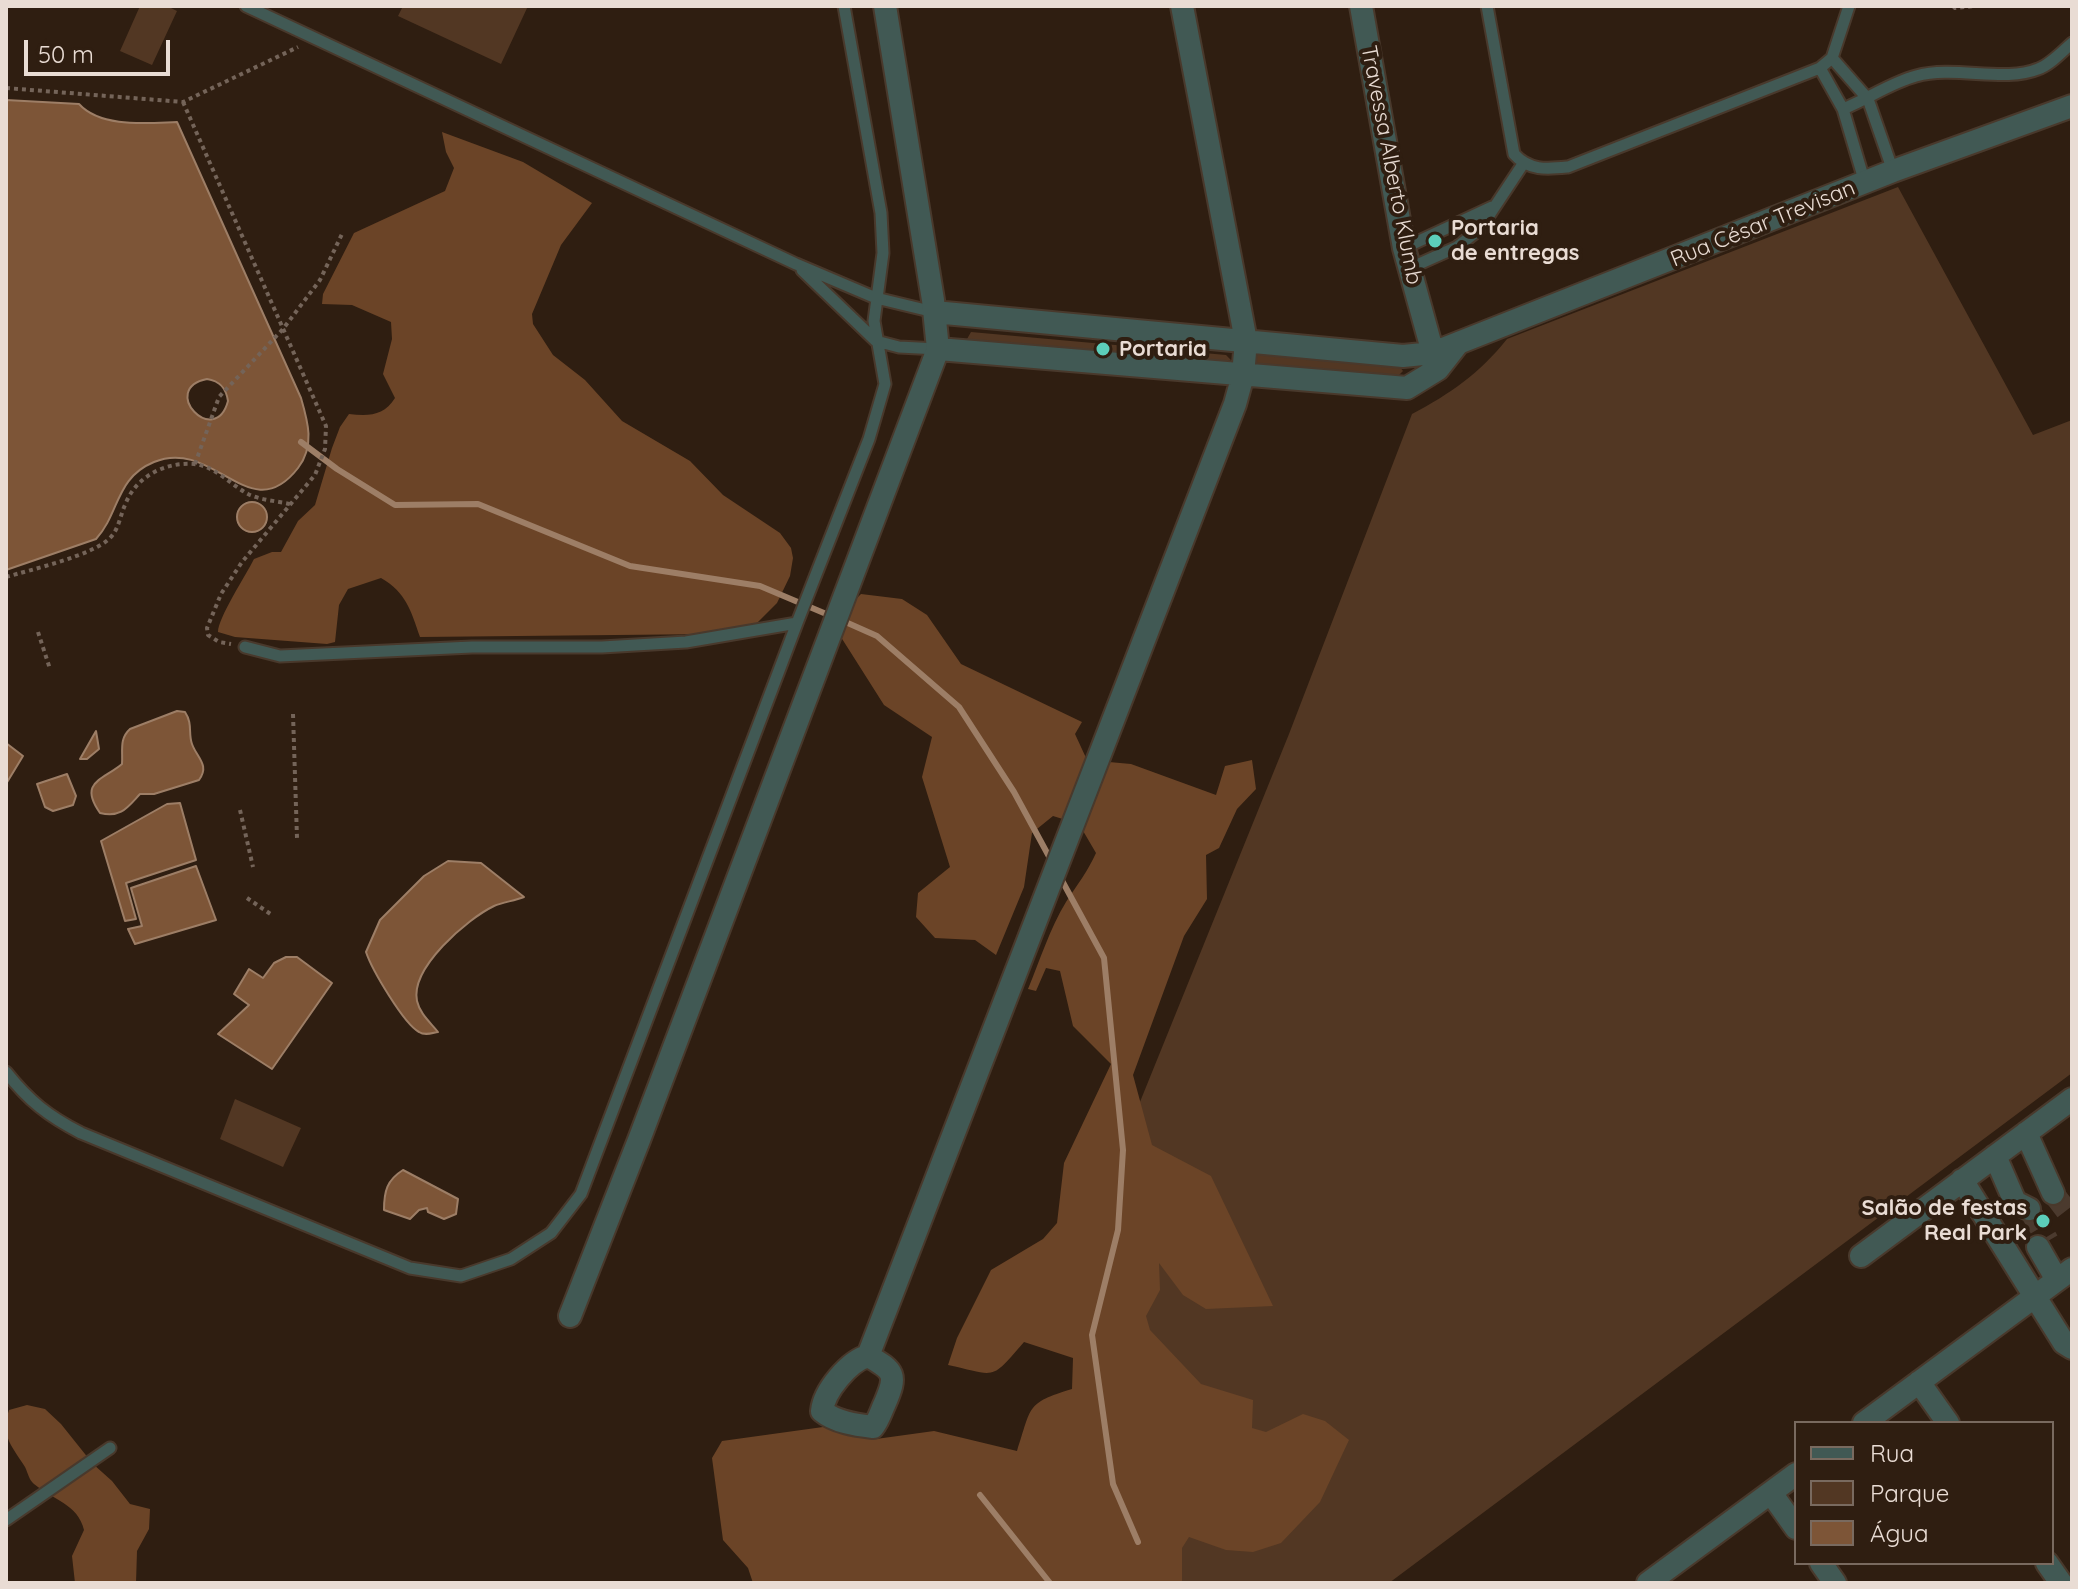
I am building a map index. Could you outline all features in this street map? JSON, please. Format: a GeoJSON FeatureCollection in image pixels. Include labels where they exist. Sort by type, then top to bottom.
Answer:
{"type":"FeatureCollection","features":[{"type":"Feature","properties":{"kind":"street"},"geometry":{"type":"LineString","coordinates":[[570,1316],[938,349],[885,6]]}},
{"type":"Feature","properties":{"kind":"street"},"geometry":{"type":"LineString","coordinates":[[868,1356],[1235,404],[1243,375],[1246,341],[1182,6]]}},
{"type":"Feature","properties":{"kind":"street","name":"Travessa Alberto Klumb"},"geometry":{"type":"LineString","coordinates":[[1361,6],[1407,258],[1435,361]]}},
{"type":"Feature","properties":{"kind":"street","name":"Rua César Trevisan"},"geometry":{"type":"LineString","coordinates":[[1435,361],[1456,346],[1893,171],[2072,106]]}},
{"type":"Feature","properties":{"kind":"street"},"geometry":{"type":"LineString","coordinates":[[934,312],[1435,361]]}},
{"type":"Feature","properties":{"kind":"street"},"geometry":{"type":"LineString","coordinates":[[938,349],[1407,388],[1435,361]]}},
{"type":"Feature","properties":{"kind":"street"},"geometry":{"type":"LineString","coordinates":[[1861,1256],[2072,1099]]}},
{"type":"Feature","properties":{"kind":"street"},"geometry":{"type":"LineString","coordinates":[[2026,1133],[2053,1193]]}},
{"type":"Feature","properties":{"kind":"street"},"geometry":{"type":"LineString","coordinates":[[1995,1156],[2021,1209]]}},
{"type":"Feature","properties":{"kind":"street"},"geometry":{"type":"LineString","coordinates":[[1962,1180],[2064,1343],[2072,1348]]}},
{"type":"Feature","properties":{"kind":"street"},"geometry":{"type":"LineString","coordinates":[[1867,1421],[2065,1274],[2043,1244]]}},
{"type":"Feature","properties":{"kind":"street"},"geometry":{"type":"LineString","coordinates":[[1919,1382],[1947,1421]]}},
{"type":"Feature","properties":{"kind":"street"},"geometry":{"type":"LineString","coordinates":[[1648,1583],[1794,1476]]}},
{"type":"Feature","properties":{"kind":"street"},"geometry":{"type":"LineString","coordinates":[[1771,1493],[1794,1525]]}},
{"type":"Feature","properties":{"kind":"street"},"geometry":{"type":"LineString","coordinates":[[1822,1565],[1835,1583]]}},
{"type":"Feature","properties":{"kind":"street"},"geometry":{"type":"LineString","coordinates":[[2048,1565],[2061,1583]]}},
{"type":"Feature","properties":{"kind":"lane"},"geometry":{"type":"LineString","coordinates":[[246,6],[796,264],[876,298],[934,312]]}},
{"type":"Feature","properties":{"kind":"lane"},"geometry":{"type":"LineString","coordinates":[[6,1072],[27,1098],[51,1118],[81,1133],[410,1268],[461,1276],[511,1259],[551,1233],[581,1194],[869,439],[885,384],[876,341],[876,298],[883,253],[881,213],[844,6]]}},
{"type":"Feature","properties":{"kind":"lane"},"geometry":{"type":"LineString","coordinates":[[1487,6],[1514,154],[1523,164],[1544,170],[1568,167],[1820,68],[1832,58],[1849,6]]}},
{"type":"Feature","properties":{"kind":"lane"},"geometry":{"type":"LineString","coordinates":[[1843,109],[1868,99],[1888,86],[1917,76],[1951,71],[2018,74],[2040,69],[2072,43]]}},
{"type":"Feature","properties":{"kind":"lane"},"geometry":{"type":"LineString","coordinates":[[1832,58],[1868,99],[1893,171]]}},
{"type":"Feature","properties":{"kind":"lane"},"geometry":{"type":"LineString","coordinates":[[1820,68],[1843,109],[1865,183]]}},
{"type":"Feature","properties":{"kind":"lane"},"geometry":{"type":"LineString","coordinates":[[1407,258],[1457,247],[1480,229],[1523,164]]}},
{"type":"Feature","properties":{"kind":"lane"},"geometry":{"type":"LineString","coordinates":[[1407,258],[1496,205]]}},
{"type":"Feature","properties":{"kind":"lane"},"geometry":{"type":"LineString","coordinates":[[796,264],[876,341],[899,347],[938,349]]}},
{"type":"Feature","properties":{"kind":"lane"},"geometry":{"type":"LineString","coordinates":[[245,647],[280,656],[472,647],[602,647],[686,642],[797,623]]}},
{"type":"Feature","properties":{"kind":"lane"},"geometry":{"type":"LineString","coordinates":[[6,1520],[110,1448]]}},
{"type":"Feature","properties":{"kind":"path"},"geometry":{"type":"LineString","coordinates":[[1953,6],[1975,6]]}},
{"type":"Feature","properties":{"kind":"path"},"geometry":{"type":"LineString","coordinates":[[6,88],[183,102],[314,39]]}},
{"type":"Feature","properties":{"kind":"path"},"geometry":{"type":"LineString","coordinates":[[183,102],[326,426],[325,449],[315,475],[242,562],[221,594],[207,628],[208,635],[219,642],[245,647]]}},
{"type":"Feature","properties":{"kind":"path"},"geometry":{"type":"LineString","coordinates":[[195,464],[219,397],[283,329],[320,280],[342,234]]}},
{"type":"Feature","properties":{"kind":"path"},"geometry":{"type":"LineString","coordinates":[[6,577],[96,548],[110,538],[122,517],[129,495],[139,483],[157,469],[172,464],[195,464],[209,469],[249,495],[291,504]]}},
{"type":"Feature","properties":{"kind":"path"},"geometry":{"type":"LineString","coordinates":[[38,632],[50,669]]}},
{"type":"Feature","properties":{"kind":"path"},"geometry":{"type":"LineString","coordinates":[[293,714],[297,838]]}},
{"type":"Feature","properties":{"kind":"path"},"geometry":{"type":"LineString","coordinates":[[240,810],[253,867]]}},
{"type":"Feature","properties":{"kind":"path"},"geometry":{"type":"LineString","coordinates":[[247,898],[272,915]]}},
{"type":"Feature","properties":{"kind":"green space"},"geometry":{"type":"Polygon","coordinates":[[[140,6],[167,6],[177,11],[152,65],[120,51],[140,6]]]}},
{"type":"Feature","properties":{"kind":"green space"},"geometry":{"type":"Polygon","coordinates":[[[403,6],[528,6],[501,64],[398,16],[403,6]]]}},
{"type":"Feature","properties":{"kind":"green space"},"geometry":{"type":"Polygon","coordinates":[[[1898,187],[2033,435],[2072,420],[2072,1073],[1389,1583],[1107,1583],[1097,1208],[1289,734],[1412,414],[1464,382],[1507,339],[1898,187]]]}},
{"type":"Feature","properties":{"kind":"green space"},"geometry":{"type":"Polygon","coordinates":[[[971,332],[1226,355],[1231,360],[1221,363],[974,344],[967,339],[971,332]]]}},
{"type":"Feature","properties":{"kind":"green space"},"geometry":{"type":"Polygon","coordinates":[[[1258,354],[1400,367],[1403,371],[1396,378],[1259,367],[1255,360],[1258,354]]]}},
{"type":"Feature","properties":{"kind":"green space"},"geometry":{"type":"Polygon","coordinates":[[[235,1099],[301,1128],[283,1167],[220,1139],[235,1099]]]}},
{"type":"Feature","properties":{"kind":"shaded area"},"geometry":{"type":"Polygon","coordinates":[[[442,132],[523,162],[592,203],[561,245],[532,314],[533,324],[553,355],[585,380],[622,421],[690,461],[723,495],[780,533],[791,548],[790,576],[777,603],[757,623],[732,632],[714,634],[420,637],[402,596],[381,578],[348,589],[339,605],[335,642],[235,637],[218,632],[227,607],[254,559],[281,552],[298,521],[315,505],[332,448],[349,414],[375,414],[395,398],[383,374],[392,339],[391,322],[352,305],[322,304],[323,294],[354,233],[445,191],[454,168],[446,152],[442,132]]]}},
{"type":"Feature","properties":{"kind":"shaded area"},"geometry":{"type":"Polygon","coordinates":[[[861,594],[902,599],[927,615],[961,664],[1082,722],[1075,734],[1087,760],[1131,764],[1216,795],[1225,766],[1252,760],[1256,789],[1237,809],[1219,848],[1206,855],[1207,899],[1184,936],[1133,1075],[1152,1145],[1211,1176],[1273,1306],[1206,1309],[1183,1295],[1159,1263],[1160,1290],[1146,1316],[1150,1330],[1201,1384],[1253,1400],[1252,1428],[1266,1432],[1303,1414],[1325,1421],[1349,1440],[1320,1502],[1281,1543],[1253,1552],[1226,1550],[1189,1537],[1182,1548],[1182,1583],[753,1583],[748,1568],[723,1540],[712,1458],[722,1441],[823,1427],[876,1439],[934,1431],[1017,1451],[1032,1409],[1046,1398],[1072,1389],[1073,1358],[1024,1342],[1005,1364],[992,1372],[976,1372],[948,1365],[957,1338],[991,1270],[1043,1239],[1057,1223],[1064,1163],[1111,1064],[1073,1026],[1060,971],[1046,968],[1036,991],[1028,989],[1055,922],[1096,853],[1079,824],[1053,816],[1032,833],[1024,887],[996,955],[975,940],[935,938],[916,917],[918,893],[950,867],[922,777],[932,737],[884,705],[832,623],[861,594]]]}},
{"type":"Feature","properties":{"kind":"shaded area"},"geometry":{"type":"Polygon","coordinates":[[[27,1405],[45,1409],[61,1424],[130,1504],[150,1509],[149,1529],[137,1551],[136,1583],[75,1583],[72,1556],[84,1530],[81,1521],[71,1508],[32,1482],[7,1435],[9,1410],[27,1405]]]}},
{"type":"Feature","properties":{"kind":"water"},"geometry":{"type":"Polygon","coordinates":[[[6,100],[79,104],[88,112],[112,121],[177,122],[301,398],[308,425],[307,451],[298,468],[280,485],[264,490],[247,487],[195,461],[175,458],[154,462],[132,477],[96,539],[6,570],[6,100]],[[207,379],[193,385],[188,393],[189,403],[194,412],[212,419],[221,414],[228,401],[222,386],[207,379]]]}},
{"type":"Feature","properties":{"kind":"water"},"geometry":{"type":"Polygon","coordinates":[[[252,502],[263,506],[267,517],[263,528],[252,532],[241,528],[237,517],[241,506],[252,502]]]}},
{"type":"Feature","properties":{"kind":"water"},"geometry":{"type":"Polygon","coordinates":[[[177,711],[185,712],[189,721],[192,744],[203,766],[199,780],[154,794],[140,794],[118,813],[100,813],[91,795],[92,788],[122,764],[122,745],[130,729],[177,711]]]}},
{"type":"Feature","properties":{"kind":"water"},"geometry":{"type":"Polygon","coordinates":[[[96,731],[99,749],[87,759],[80,759],[96,731]]]}},
{"type":"Feature","properties":{"kind":"water"},"geometry":{"type":"Polygon","coordinates":[[[6,743],[23,756],[6,784],[6,743]]]}},
{"type":"Feature","properties":{"kind":"water"},"geometry":{"type":"Polygon","coordinates":[[[67,774],[76,796],[73,805],[53,811],[45,807],[37,784],[67,774]]]}},
{"type":"Feature","properties":{"kind":"water"},"geometry":{"type":"Polygon","coordinates":[[[180,803],[196,860],[126,883],[136,919],[125,921],[101,841],[167,804],[180,803]]]}},
{"type":"Feature","properties":{"kind":"water"},"geometry":{"type":"Polygon","coordinates":[[[448,861],[481,863],[524,897],[483,912],[456,933],[431,960],[417,988],[417,1001],[438,1032],[424,1034],[413,1027],[397,1008],[366,952],[380,920],[424,876],[448,861]]]}},
{"type":"Feature","properties":{"kind":"water"},"geometry":{"type":"Polygon","coordinates":[[[196,866],[216,920],[135,944],[128,929],[142,926],[131,888],[196,866]]]}},
{"type":"Feature","properties":{"kind":"water"},"geometry":{"type":"Polygon","coordinates":[[[286,957],[297,957],[332,983],[272,1069],[218,1034],[249,1005],[234,994],[249,969],[263,978],[274,963],[286,957]]]}},
{"type":"Feature","properties":{"kind":"water"},"geometry":{"type":"Polygon","coordinates":[[[403,1170],[458,1199],[456,1214],[444,1219],[428,1212],[427,1208],[419,1210],[410,1219],[384,1210],[388,1187],[403,1170]]]}},
{"type":"Feature","properties":{"kind":"waterway"},"geometry":{"type":"LineString","coordinates":[[301,442],[395,505],[478,504],[630,566],[760,586],[831,616]]}},
{"type":"Feature","properties":{"kind":"waterway"},"geometry":{"type":"LineString","coordinates":[[841,620],[877,636],[959,707],[1014,792],[1052,862]]}},
{"type":"Feature","properties":{"kind":"waterway"},"geometry":{"type":"LineString","coordinates":[[1059,875],[1104,958],[1123,1150],[1118,1230],[1092,1335],[1113,1484],[1138,1542]]}},
{"type":"Feature","properties":{"kind":"waterway"},"geometry":{"type":"LineString","coordinates":[[980,1495],[1050,1583]]}},
{"type":"Feature","properties":{"kind":"tunnel"},"geometry":{"type":"LineString","coordinates":[[2053,1193],[2072,1218]]}},
{"type":"Feature","properties":{"kind":"tunnel"},"geometry":{"type":"LineString","coordinates":[[2029,1209],[2048,1241]]}},
{"type":"Feature","properties":{"kind":"place","name":"Portaria de entregas"},"geometry":{"type":"Point","coordinates":[1435,241]}},
{"type":"Feature","properties":{"kind":"place","name":"Portaria"},"geometry":{"type":"Point","coordinates":[1103,349]}},
{"type":"Feature","properties":{"kind":"place","name":"Salão de festas Real Park"},"geometry":{"type":"Point","coordinates":[2043,1221]}}]}
